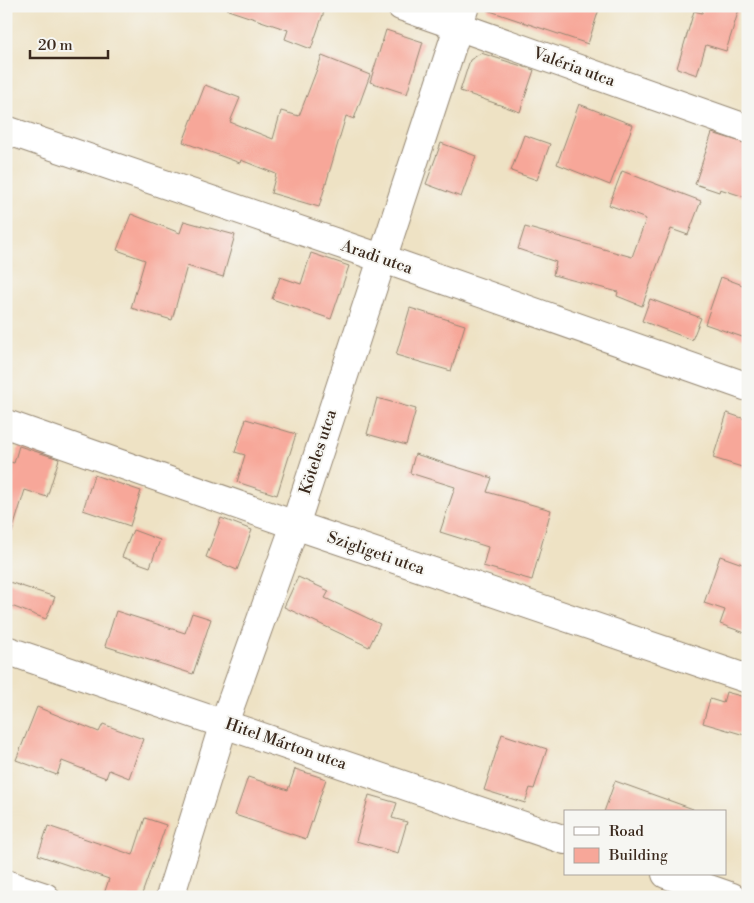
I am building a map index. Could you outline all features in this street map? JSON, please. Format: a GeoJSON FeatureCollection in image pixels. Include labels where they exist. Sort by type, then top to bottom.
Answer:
{"type":"FeatureCollection","features":[{"type":"Feature","properties":{"kind":"street","name":"Valéria utca"},"geometry":{"type":"LineString","coordinates":[[401,6],[462,16],[748,128]]}},
{"type":"Feature","properties":{"kind":"street","name":"Köteles utca"},"geometry":{"type":"LineString","coordinates":[[170,897],[224,723],[295,525],[381,258],[462,16]]}},
{"type":"Feature","properties":{"kind":"street","name":"Aradi utca"},"geometry":{"type":"LineString","coordinates":[[6,130],[381,258],[748,387]]}},
{"type":"Feature","properties":{"kind":"street","name":"Szigligeti utca"},"geometry":{"type":"LineString","coordinates":[[6,424],[295,525],[748,679]]}},
{"type":"Feature","properties":{"kind":"street","name":"Hitel Márton utca"},"geometry":{"type":"LineString","coordinates":[[6,650],[564,840]]}},
{"type":"Feature","properties":{"kind":"street"},"geometry":{"type":"LineString","coordinates":[[672,876],[732,897]]}},
{"type":"Feature","properties":{"kind":"street"},"geometry":{"type":"LineString","coordinates":[[6,884],[45,897]]}},
{"type":"Feature","properties":{"kind":"building"},"geometry":{"type":"Polygon","coordinates":[[[228,6],[326,6],[311,49],[285,39],[288,30],[228,10],[228,6]]]}},
{"type":"Feature","properties":{"kind":"building"},"geometry":{"type":"Polygon","coordinates":[[[487,6],[600,6],[588,44],[487,10],[487,6]]]}},
{"type":"Feature","properties":{"kind":"building"},"geometry":{"type":"Polygon","coordinates":[[[704,6],[740,6],[726,51],[706,45],[697,75],[677,68],[694,11],[702,13],[704,6]]]}},
{"type":"Feature","properties":{"kind":"building"},"geometry":{"type":"Polygon","coordinates":[[[386,30],[423,42],[407,94],[370,82],[386,30]]]}},
{"type":"Feature","properties":{"kind":"building"},"geometry":{"type":"Polygon","coordinates":[[[481,53],[534,70],[520,112],[460,91],[470,60],[481,53]]]}},
{"type":"Feature","properties":{"kind":"building"},"geometry":{"type":"Polygon","coordinates":[[[322,56],[370,75],[354,119],[346,116],[319,207],[271,193],[276,174],[241,160],[240,163],[183,142],[205,85],[240,98],[230,122],[273,139],[281,111],[299,116],[322,56]]]}},
{"type":"Feature","properties":{"kind":"building"},"geometry":{"type":"Polygon","coordinates":[[[579,104],[633,125],[610,185],[557,164],[579,104]]]}},
{"type":"Feature","properties":{"kind":"building"},"geometry":{"type":"Polygon","coordinates":[[[712,133],[748,144],[748,198],[720,189],[719,192],[695,184],[712,133]]]}},
{"type":"Feature","properties":{"kind":"building"},"geometry":{"type":"Polygon","coordinates":[[[524,135],[550,144],[537,180],[511,171],[524,135]]]}},
{"type":"Feature","properties":{"kind":"building"},"geometry":{"type":"Polygon","coordinates":[[[441,143],[476,156],[461,197],[426,184],[441,143]]]}},
{"type":"Feature","properties":{"kind":"building"},"geometry":{"type":"Polygon","coordinates":[[[622,171],[701,201],[688,235],[671,229],[642,306],[617,296],[618,292],[553,275],[556,262],[518,249],[525,227],[632,257],[646,219],[609,205],[622,171]]]}},
{"type":"Feature","properties":{"kind":"building"},"geometry":{"type":"Polygon","coordinates":[[[131,214],[180,233],[184,221],[235,235],[223,277],[187,266],[172,320],[131,308],[145,260],[117,250],[131,214]]]}},
{"type":"Feature","properties":{"kind":"building"},"geometry":{"type":"Polygon","coordinates":[[[311,253],[349,266],[331,319],[272,299],[280,277],[301,284],[311,253]]]}},
{"type":"Feature","properties":{"kind":"building"},"geometry":{"type":"Polygon","coordinates":[[[721,277],[748,287],[748,339],[705,324],[721,277]]]}},
{"type":"Feature","properties":{"kind":"building"},"geometry":{"type":"Polygon","coordinates":[[[650,299],[701,318],[692,340],[642,321],[650,299]]]}},
{"type":"Feature","properties":{"kind":"building"},"geometry":{"type":"Polygon","coordinates":[[[410,308],[465,325],[451,371],[396,355],[410,308]]]}},
{"type":"Feature","properties":{"kind":"building"},"geometry":{"type":"Polygon","coordinates":[[[377,398],[416,409],[406,445],[367,434],[377,398]]]}},
{"type":"Feature","properties":{"kind":"building"},"geometry":{"type":"Polygon","coordinates":[[[727,413],[748,420],[748,469],[713,458],[727,413]]]}},
{"type":"Feature","properties":{"kind":"building"},"geometry":{"type":"Polygon","coordinates":[[[246,419],[296,434],[277,495],[237,482],[245,455],[235,452],[246,419]]]}},
{"type":"Feature","properties":{"kind":"building"},"geometry":{"type":"Polygon","coordinates":[[[19,446],[59,459],[47,497],[25,490],[11,535],[6,534],[6,461],[14,463],[19,446]]]}},
{"type":"Feature","properties":{"kind":"building"},"geometry":{"type":"Polygon","coordinates":[[[415,454],[492,478],[487,492],[551,510],[532,580],[483,566],[488,547],[440,532],[455,487],[410,473],[415,454]]]}},
{"type":"Feature","properties":{"kind":"building"},"geometry":{"type":"Polygon","coordinates":[[[94,475],[141,491],[130,526],[83,510],[94,475]]]}},
{"type":"Feature","properties":{"kind":"building"},"geometry":{"type":"Polygon","coordinates":[[[221,518],[252,530],[237,570],[206,557],[221,518]]]}},
{"type":"Feature","properties":{"kind":"building"},"geometry":{"type":"Polygon","coordinates":[[[133,530],[160,540],[150,567],[122,557],[133,530]]]}},
{"type":"Feature","properties":{"kind":"building"},"geometry":{"type":"Polygon","coordinates":[[[720,556],[748,566],[748,634],[720,624],[725,610],[704,603],[720,556]]]}},
{"type":"Feature","properties":{"kind":"building"},"geometry":{"type":"Polygon","coordinates":[[[298,577],[329,591],[325,598],[380,624],[369,647],[284,607],[298,577]]]}},
{"type":"Feature","properties":{"kind":"building"},"geometry":{"type":"Polygon","coordinates":[[[6,581],[55,597],[46,619],[6,604],[6,581]]]}},
{"type":"Feature","properties":{"kind":"building"},"geometry":{"type":"Polygon","coordinates":[[[116,611],[185,633],[192,613],[211,619],[193,674],[105,646],[116,611]]]}},
{"type":"Feature","properties":{"kind":"building"},"geometry":{"type":"Polygon","coordinates":[[[726,692],[748,698],[748,736],[703,723],[710,699],[723,703],[726,692]]]}},
{"type":"Feature","properties":{"kind":"building"},"geometry":{"type":"Polygon","coordinates":[[[37,707],[99,732],[103,724],[143,739],[129,778],[109,770],[106,778],[62,761],[57,775],[16,760],[37,707]]]}},
{"type":"Feature","properties":{"kind":"building"},"geometry":{"type":"Polygon","coordinates":[[[502,734],[547,749],[534,789],[530,788],[525,803],[484,790],[502,734]]]}},
{"type":"Feature","properties":{"kind":"building"},"geometry":{"type":"Polygon","coordinates":[[[295,769],[326,779],[306,839],[235,815],[248,777],[288,790],[295,769]]]}},
{"type":"Feature","properties":{"kind":"building"},"geometry":{"type":"Polygon","coordinates":[[[615,781],[693,809],[693,810],[605,810],[615,781]]]}},
{"type":"Feature","properties":{"kind":"building"},"geometry":{"type":"Polygon","coordinates":[[[369,795],[397,803],[392,818],[407,822],[398,853],[356,841],[369,795]]]}},
{"type":"Feature","properties":{"kind":"building"},"geometry":{"type":"Polygon","coordinates":[[[145,818],[166,825],[141,897],[103,897],[109,879],[38,855],[48,826],[133,855],[145,818]]]}}]}
